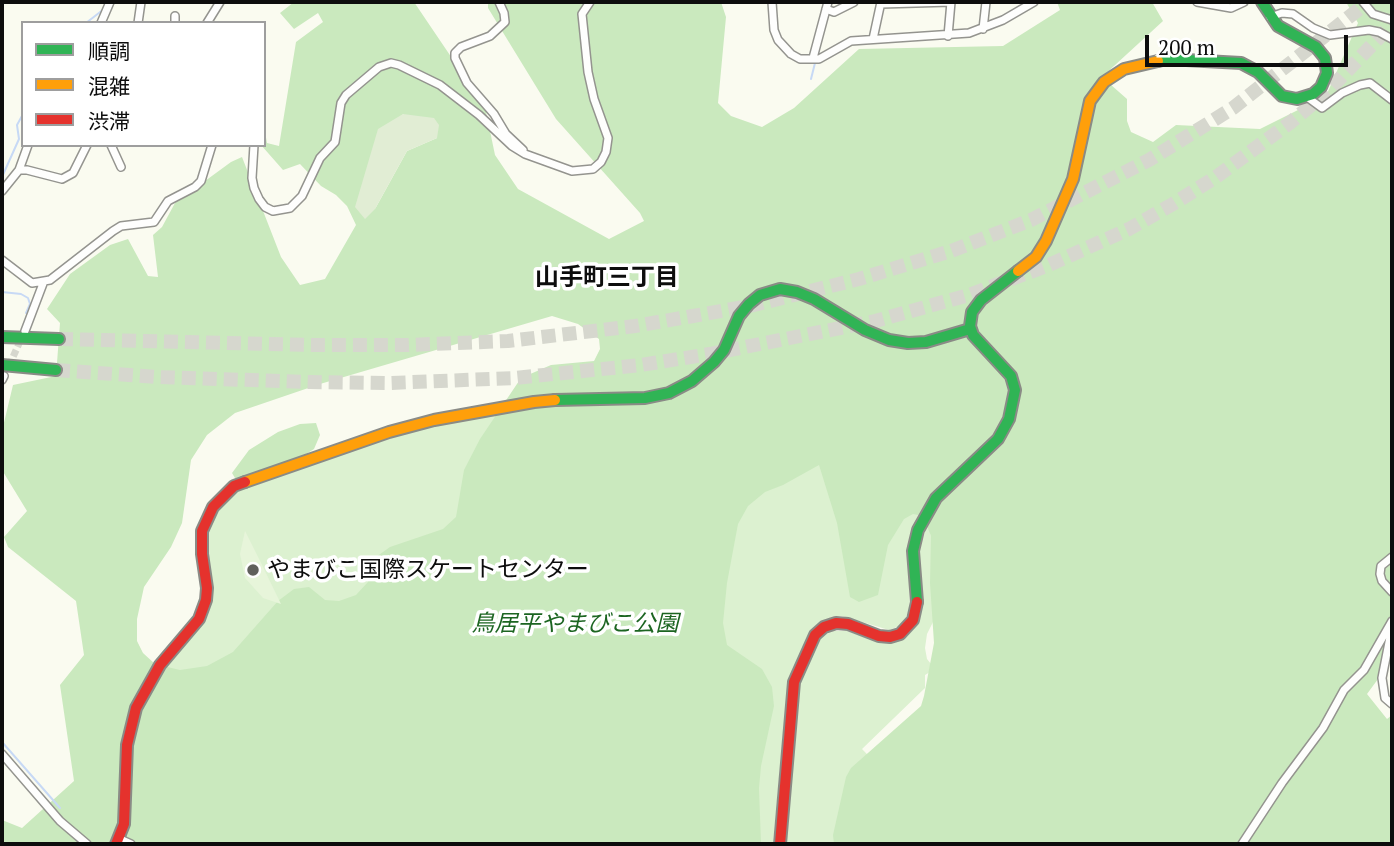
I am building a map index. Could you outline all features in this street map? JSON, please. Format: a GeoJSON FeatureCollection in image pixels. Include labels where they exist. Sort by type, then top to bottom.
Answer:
{"type":"FeatureCollection","features":[{"type":"Feature","properties":{"kind":"main road"},"geometry":{"type":"LineString","coordinates":[[780,844],[794,682],[815,635],[824,627],[848,624],[879,636],[890,637],[907,629],[913,620],[917,602],[913,551],[918,530],[936,498],[998,439],[1009,419],[1015,390],[1011,376],[1001,363],[976,341],[970,329],[971,316],[978,303],[1036,257],[1046,240],[1073,179],[1088,105],[1098,88],[1113,76],[1135,65],[1183,59],[1234,62],[1252,68],[1283,96],[1297,99],[1307,97],[1317,91],[1324,82],[1327,69],[1325,58],[1316,47],[1288,33],[1270,17],[1262,2]]}},
{"type":"Feature","properties":{"kind":"main road"},"geometry":{"type":"LineString","coordinates":[[118,842],[126,808],[127,745],[136,708],[160,665],[199,619],[207,588],[202,531],[213,507],[234,486],[389,432],[434,420],[534,402],[645,398],[670,393],[692,381],[714,362],[743,310],[754,299],[780,289],[814,299],[865,330],[889,340],[926,342],[970,329]]}},
{"type":"Feature","properties":{"kind":"main road"},"geometry":{"type":"LineString","coordinates":[[2,337],[59,339]]}},
{"type":"Feature","properties":{"kind":"main road"},"geometry":{"type":"LineString","coordinates":[[3,374],[56,370]]}},
{"type":"Feature","properties":{"kind":"street"},"geometry":{"type":"LineString","coordinates":[[103,21],[110,2]]}},
{"type":"Feature","properties":{"kind":"street"},"geometry":{"type":"LineString","coordinates":[[138,21],[141,2]]}},
{"type":"Feature","properties":{"kind":"street"},"geometry":{"type":"LineString","coordinates":[[207,21],[220,2]]}},
{"type":"Feature","properties":{"kind":"street"},"geometry":{"type":"LineString","coordinates":[[499,2],[505,22],[490,36],[461,47],[455,53],[455,58],[467,83],[525,154]]}},
{"type":"Feature","properties":{"kind":"street"},"geometry":{"type":"LineString","coordinates":[[254,147],[253,178],[259,199],[265,207],[273,211],[290,208],[302,196],[320,158],[335,142],[341,103],[346,95],[379,67],[391,63],[440,85],[525,154],[572,171],[593,169],[601,162],[606,152],[608,138],[594,99],[583,28],[582,14],[590,2]]}},
{"type":"Feature","properties":{"kind":"street"},"geometry":{"type":"LineString","coordinates":[[772,2],[774,30],[782,45],[800,59],[819,59],[851,41],[969,33],[1003,20],[1034,2]]}},
{"type":"Feature","properties":{"kind":"street"},"geometry":{"type":"LineString","coordinates":[[813,58],[827,6],[834,12],[854,2]]}},
{"type":"Feature","properties":{"kind":"street"},"geometry":{"type":"LineString","coordinates":[[873,39],[881,3],[951,2],[948,36]]}},
{"type":"Feature","properties":{"kind":"street"},"geometry":{"type":"LineString","coordinates":[[983,29],[986,2]]}},
{"type":"Feature","properties":{"kind":"street"},"geometry":{"type":"LineString","coordinates":[[1197,2],[1231,8],[1244,2]]}},
{"type":"Feature","properties":{"kind":"street"},"geometry":{"type":"LineString","coordinates":[[1363,2],[1373,14],[1392,20]]}},
{"type":"Feature","properties":{"kind":"street"},"geometry":{"type":"LineString","coordinates":[[1270,17],[1282,13],[1293,14],[1320,32],[1330,35],[1368,30],[1379,32],[1392,40]]}},
{"type":"Feature","properties":{"kind":"street"},"geometry":{"type":"LineString","coordinates":[[1307,97],[1322,108],[1342,93],[1370,83],[1392,100]]}},
{"type":"Feature","properties":{"kind":"street"},"geometry":{"type":"LineString","coordinates":[[2,191],[19,170],[26,147]]}},
{"type":"Feature","properties":{"kind":"street"},"geometry":{"type":"LineString","coordinates":[[19,170],[62,179],[73,173],[86,147]]}},
{"type":"Feature","properties":{"kind":"street"},"geometry":{"type":"LineString","coordinates":[[112,147],[121,167]]}},
{"type":"Feature","properties":{"kind":"street"},"geometry":{"type":"LineString","coordinates":[[2,260],[32,283],[55,277],[121,226],[155,222],[168,201],[201,181],[211,147]]}},
{"type":"Feature","properties":{"kind":"street"},"geometry":{"type":"LineString","coordinates":[[25,331],[44,281]]}},
{"type":"Feature","properties":{"kind":"street"},"geometry":{"type":"LineString","coordinates":[[1392,557],[1381,566],[1380,574],[1382,581],[1392,592]]}},
{"type":"Feature","properties":{"kind":"street"},"geometry":{"type":"LineString","coordinates":[[1242,844],[1282,783],[1323,728],[1344,690],[1364,670],[1392,621]]}},
{"type":"Feature","properties":{"kind":"street"},"geometry":{"type":"LineString","coordinates":[[1392,627],[1382,678],[1385,698],[1392,704]]}},
{"type":"Feature","properties":{"kind":"street"},"geometry":{"type":"LineString","coordinates":[[2,754],[60,821],[88,844]]}},
{"type":"Feature","properties":{"kind":"street"},"geometry":{"type":"LineString","coordinates":[[118,842],[131,844]]}},
{"type":"Feature","properties":{"kind":"green space"},"geometry":{"type":"Polygon","coordinates":[[[294,2],[414,2],[485,107],[495,155],[518,189],[609,239],[644,221],[640,213],[556,119],[488,8],[488,2],[721,2],[726,17],[718,103],[731,116],[762,127],[794,108],[859,49],[1003,46],[1060,10],[1057,2],[1152,2],[1163,21],[1102,77],[1127,99],[1127,121],[1131,132],[1153,142],[1176,125],[1260,129],[1326,96],[1358,23],[1346,2],[1392,2],[1392,660],[1367,694],[1387,719],[1392,715],[1392,844],[834,844],[833,835],[846,777],[851,768],[921,706],[934,643],[930,583],[931,536],[923,516],[913,514],[904,519],[888,545],[878,595],[859,602],[850,597],[837,523],[819,465],[765,492],[748,506],[738,524],[727,583],[723,623],[727,645],[762,669],[772,687],[774,706],[759,788],[761,844],[2,844],[2,820],[22,828],[74,781],[60,685],[84,655],[76,601],[8,547],[4,537],[27,511],[2,470],[2,431],[13,385],[56,376],[60,323],[47,309],[70,274],[110,245],[128,239],[148,276],[158,277],[153,235],[162,227],[175,203],[231,162],[242,157],[281,257],[300,285],[325,279],[356,225],[347,206],[321,186],[300,164],[283,170],[263,147],[266,147],[266,137],[267,143],[279,146],[296,42],[323,22],[318,13],[294,29],[280,13],[294,2]],[[403,114],[375,209],[407,151],[437,138],[403,114]],[[552,316],[320,384],[235,413],[207,435],[191,460],[182,523],[171,547],[144,587],[137,619],[137,641],[143,653],[155,664],[180,670],[207,666],[233,652],[278,601],[294,589],[309,587],[325,600],[339,601],[356,595],[368,582],[376,557],[390,547],[443,529],[456,517],[464,470],[480,439],[521,378],[551,365],[594,361],[600,349],[599,339],[578,324],[552,316]]]}},
{"type":"Feature","properties":{"kind":"green space"},"geometry":{"type":"Polygon","coordinates":[[[403,114],[434,118],[439,125],[437,138],[407,151],[375,209],[365,219],[355,207],[378,129],[403,114]]]}},
{"type":"Feature","properties":{"kind":"green space","name":"鳥居平やまびこ公園"},"geometry":{"type":"Polygon","coordinates":[[[669,398],[923,507],[908,552],[910,608],[900,626],[889,630],[834,616],[816,625],[804,643],[805,648],[792,677],[788,679],[773,844],[121,844],[162,670],[206,619],[211,595],[206,539],[208,525],[214,513],[236,491],[419,428],[527,408],[669,398]]]}},
{"type":"Feature","properties":{"kind":"green space"},"geometry":{"type":"Polygon","coordinates":[[[316,423],[320,435],[314,449],[286,467],[247,479],[235,478],[232,473],[249,450],[278,432],[300,424],[316,423]]]}},
{"type":"Feature","properties":{"kind":"green space"},"geometry":{"type":"Polygon","coordinates":[[[929,518],[939,610],[927,634],[925,648],[927,659],[935,669],[925,675],[925,688],[862,749],[910,798],[907,844],[783,844],[796,687],[821,637],[831,631],[847,631],[878,642],[889,642],[906,636],[913,630],[921,610],[917,569],[919,550],[929,518]]]}},
{"type":"Feature","properties":{"kind":"green space","name":"やまびこ国際スケートセンター"},"geometry":{"type":"Polygon","coordinates":[[[245,531],[281,604],[263,598],[245,578],[240,554],[245,531]]]}},
{"type":"Feature","properties":{"kind":"waterway"},"geometry":{"type":"LineString","coordinates":[[89,21],[104,9]]}},
{"type":"Feature","properties":{"kind":"waterway"},"geometry":{"type":"LineString","coordinates":[[817,57],[825,25]]}},
{"type":"Feature","properties":{"kind":"waterway"},"geometry":{"type":"LineString","coordinates":[[811,79],[815,63]]}},
{"type":"Feature","properties":{"kind":"waterway"},"geometry":{"type":"LineString","coordinates":[[2,177],[19,139],[17,125],[21,118]]}},
{"type":"Feature","properties":{"kind":"waterway"},"geometry":{"type":"LineString","coordinates":[[2,292],[21,294],[28,298],[30,304],[26,313]]}},
{"type":"Feature","properties":{"kind":"waterway"},"geometry":{"type":"LineString","coordinates":[[2,742],[60,808]]}},
{"type":"Feature","properties":{"kind":"tunnel"},"geometry":{"type":"LineString","coordinates":[[59,339],[311,345],[508,341],[635,326],[693,316],[754,305],[859,279],[951,251],[1031,220],[1149,160],[1233,108],[1368,2]]}},
{"type":"Feature","properties":{"kind":"tunnel"},"geometry":{"type":"LineString","coordinates":[[56,370],[157,377],[310,382],[390,383],[515,378],[641,365],[875,321],[969,295],[1049,265],[1129,229],[1173,204],[1216,177],[1291,122],[1328,91],[1392,24]]}},
{"type":"Feature","properties":{"kind":"tunnel"},"geometry":{"type":"LineString","coordinates":[[9,366],[21,339]]}},
{"type":"Feature","properties":{"kind":"traffic: fast"},"geometry":{"type":"LineString","coordinates":[[1158,61],[1168,59],[1241,63],[1258,72],[1282,96],[1297,99],[1313,94],[1321,87],[1327,73],[1325,58],[1316,47],[1278,26],[1262,2]]}},
{"type":"Feature","properties":{"kind":"traffic: fast"},"geometry":{"type":"LineString","coordinates":[[917,602],[913,551],[918,530],[936,498],[998,439],[1009,419],[1015,390],[1011,376],[973,335],[970,326],[972,312],[981,300],[1018,271]]}},
{"type":"Feature","properties":{"kind":"traffic: fast"},"geometry":{"type":"LineString","coordinates":[[555,400],[645,398],[669,393],[692,381],[714,362],[724,350],[739,316],[749,304],[760,295],[780,289],[814,299],[865,330],[889,340],[926,342],[970,329]]}},
{"type":"Feature","properties":{"kind":"traffic: fast"},"geometry":{"type":"LineString","coordinates":[[2,337],[59,339]]}},
{"type":"Feature","properties":{"kind":"traffic: fast"},"geometry":{"type":"LineString","coordinates":[[2,365],[56,370]]}},
{"type":"Feature","properties":{"kind":"traffic: slow"},"geometry":{"type":"LineString","coordinates":[[1018,271],[1036,257],[1046,241],[1073,179],[1090,101],[1104,82],[1124,69],[1158,61]]}},
{"type":"Feature","properties":{"kind":"traffic: slow"},"geometry":{"type":"LineString","coordinates":[[245,482],[389,432],[434,420],[555,400]]}},
{"type":"Feature","properties":{"kind":"traffic: jam"},"geometry":{"type":"LineString","coordinates":[[116,844],[124,824],[127,745],[136,708],[160,665],[199,619],[207,588],[202,531],[213,507],[234,486],[245,482]]}},
{"type":"Feature","properties":{"kind":"traffic: jam"},"geometry":{"type":"LineString","coordinates":[[780,844],[794,682],[815,635],[824,627],[836,623],[848,624],[879,636],[900,634],[913,620],[917,602]]}},
{"type":"Feature","properties":{"kind":"place","name":"やまびこ国際スケートセンター"},"geometry":{"type":"Point","coordinates":[253,570]}},
{"type":"Feature","properties":{"kind":"district","name":"山手町三丁目"},"geometry":{"type":"Point","coordinates":[607,278]}}]}
